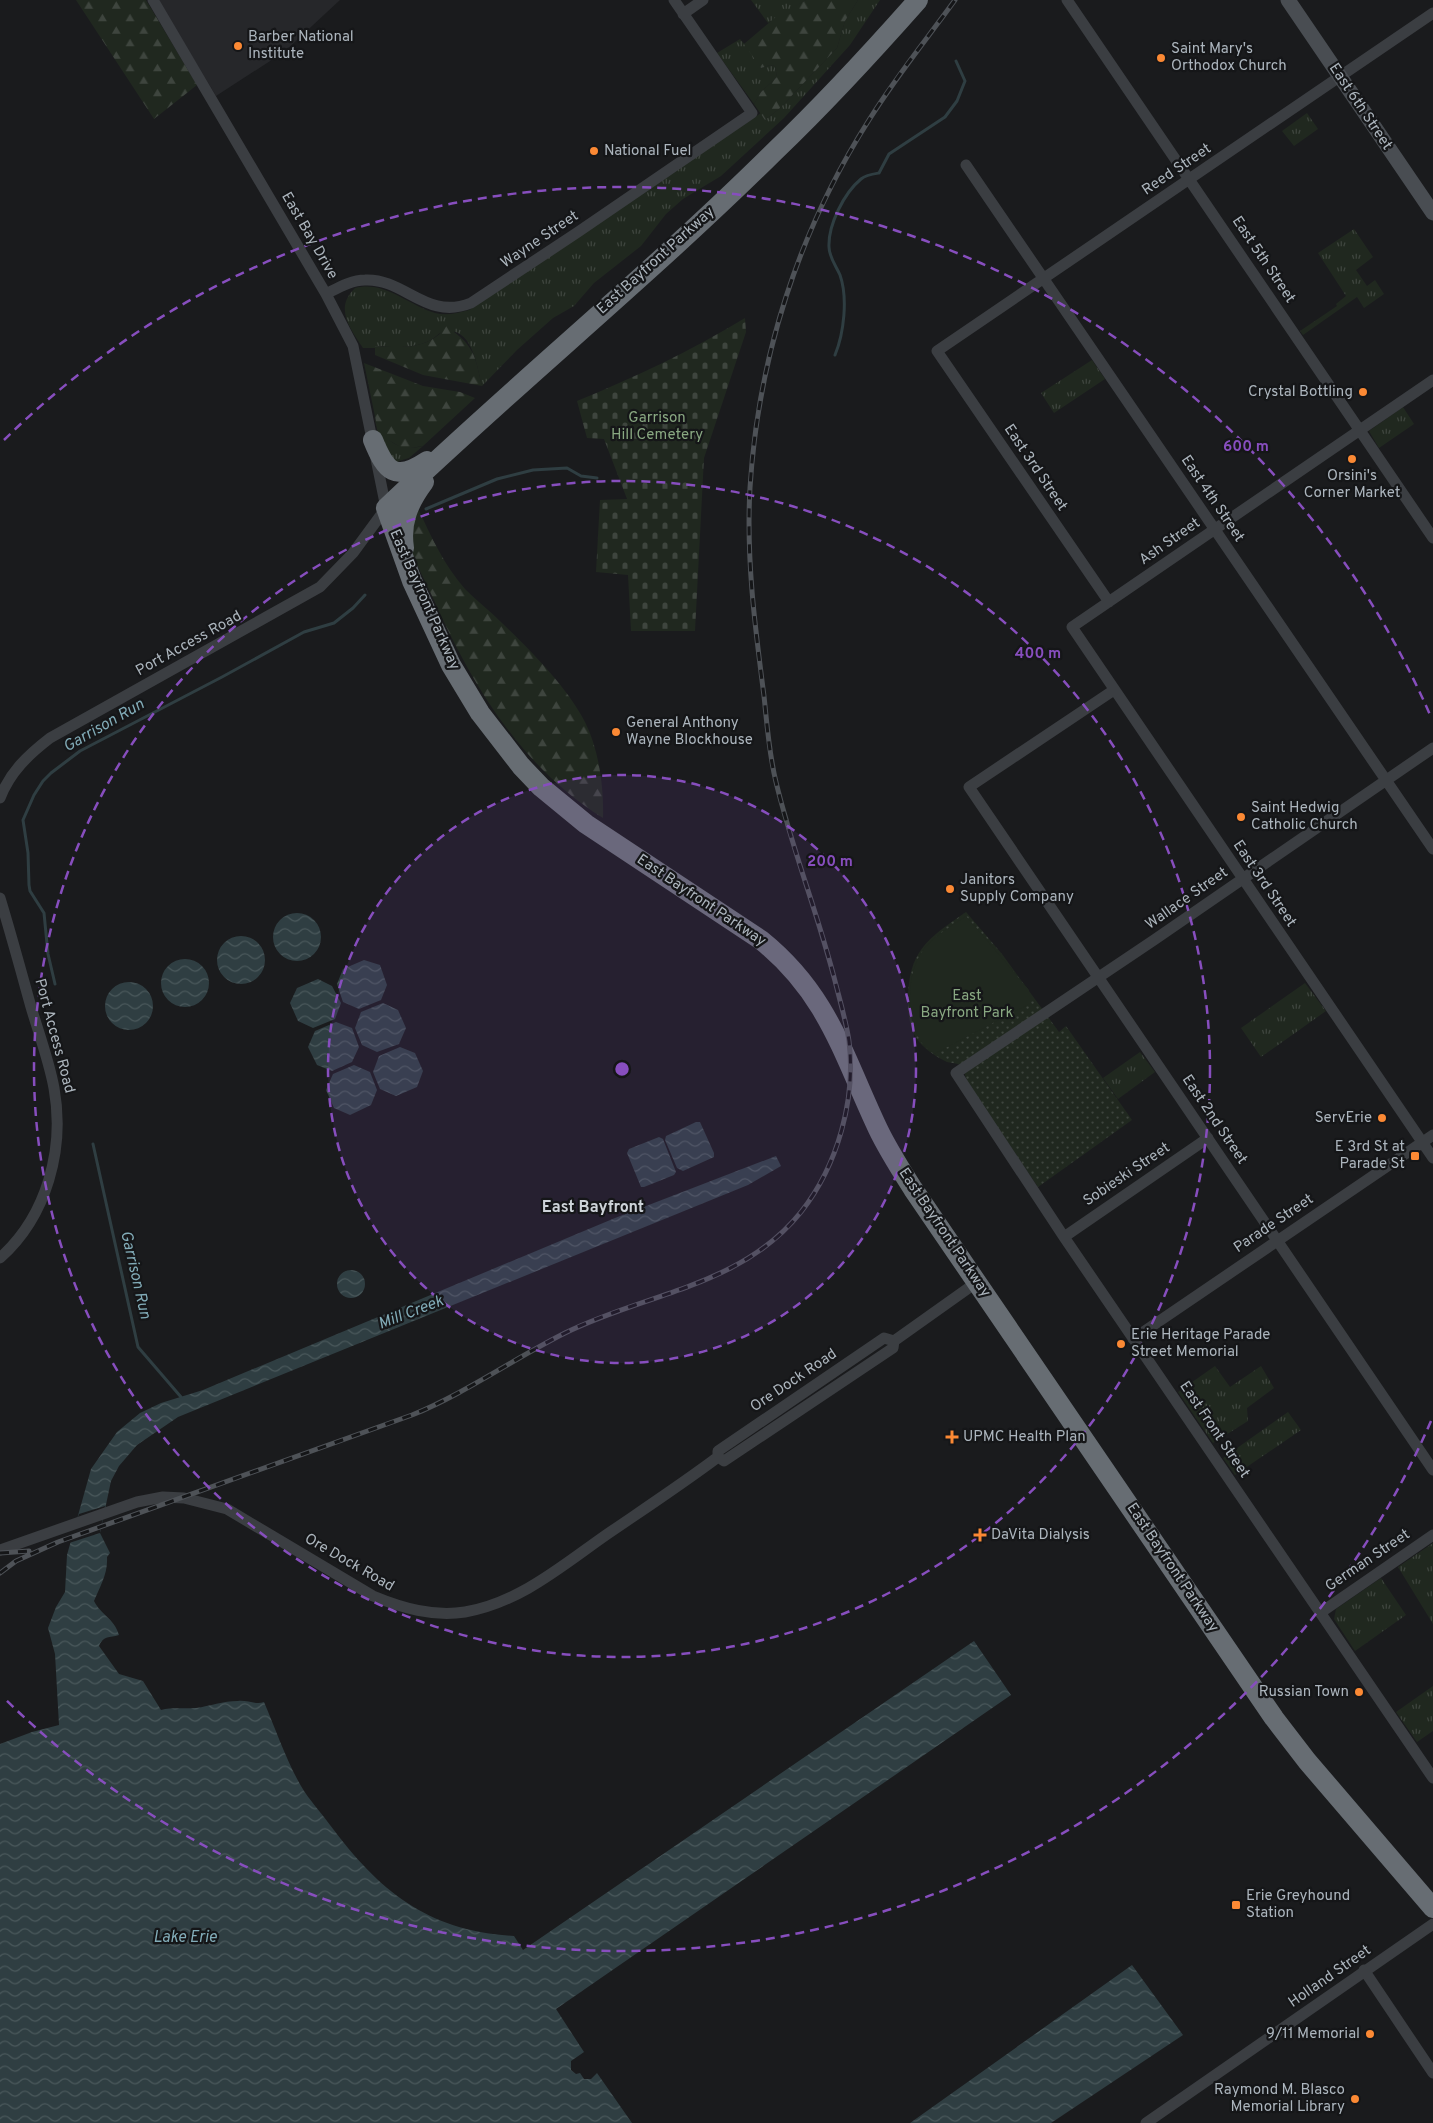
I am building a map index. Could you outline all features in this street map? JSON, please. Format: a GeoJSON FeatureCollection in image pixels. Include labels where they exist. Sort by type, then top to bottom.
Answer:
{"type":"FeatureCollection","features":[{"type":"Feature","properties":{"kind":"highway","name":"East Bayfront Parkway"},"geometry":{"type":"LineString","coordinates":[[918,0],[872,52],[769,157],[450,447],[386,508],[406,567],[451,665],[464,689],[499,741],[521,766],[541,787],[586,824],[760,940],[778,955],[806,985],[838,1036],[879,1130],[892,1154],[977,1282],[1274,1718],[1317,1774],[1433,1908]]}},
{"type":"Feature","properties":{"kind":"highway"},"geometry":{"type":"LineString","coordinates":[[373,440],[384,465],[397,472],[411,471],[450,447]]}},
{"type":"Feature","properties":{"kind":"highway"},"geometry":{"type":"LineString","coordinates":[[406,567],[403,539],[405,516],[421,486],[450,447]]}},
{"type":"Feature","properties":{"kind":"main road","name":"East 6th Street"},"geometry":{"type":"LineString","coordinates":[[1288,0],[1433,213]]}},
{"type":"Feature","properties":{"kind":"street","name":"East Bay Drive"},"geometry":{"type":"LineString","coordinates":[[153,0],[326,294],[353,346],[386,508]]}},
{"type":"Feature","properties":{"kind":"street"},"geometry":{"type":"LineString","coordinates":[[674,0],[683,14],[703,0]]}},
{"type":"Feature","properties":{"kind":"street","name":"East 5th Street"},"geometry":{"type":"LineString","coordinates":[[1067,0],[1433,538]]}},
{"type":"Feature","properties":{"kind":"street","name":"Reed Street"},"geometry":{"type":"LineString","coordinates":[[937,351],[1433,13]]}},
{"type":"Feature","properties":{"kind":"street","name":"Wayne Street"},"geometry":{"type":"LineString","coordinates":[[326,294],[356,281],[372,280],[390,284],[423,302],[438,307],[453,307],[471,302],[585,228],[752,113],[683,14]]}},
{"type":"Feature","properties":{"kind":"street","name":"East 4th Street"},"geometry":{"type":"LineString","coordinates":[[966,165],[1433,849]]}},
{"type":"Feature","properties":{"kind":"street","name":"East 3rd Street"},"geometry":{"type":"LineString","coordinates":[[937,351],[1109,602]]}},
{"type":"Feature","properties":{"kind":"street","name":"Ash Street"},"geometry":{"type":"LineString","coordinates":[[1072,627],[1433,380]]}},
{"type":"Feature","properties":{"kind":"street","name":"Port Access Road"},"geometry":{"type":"LineString","coordinates":[[0,798],[8,781],[20,765],[50,738],[301,600],[320,587],[353,553],[386,508]]}},
{"type":"Feature","properties":{"kind":"street","name":"East 3rd Street"},"geometry":{"type":"LineString","coordinates":[[1072,627],[1433,1158]]}},
{"type":"Feature","properties":{"kind":"street","name":"East 2nd Street"},"geometry":{"type":"LineString","coordinates":[[1114,690],[968,787],[1433,1470]]}},
{"type":"Feature","properties":{"kind":"street","name":"Wallace Street"},"geometry":{"type":"LineString","coordinates":[[956,1073],[1433,748]]}},
{"type":"Feature","properties":{"kind":"street","name":"Port Access Road"},"geometry":{"type":"LineString","coordinates":[[0,898],[52,1079],[58,1118],[55,1155],[43,1195],[27,1226],[0,1258]]}},
{"type":"Feature","properties":{"kind":"street","name":"East Front Street"},"geometry":{"type":"LineString","coordinates":[[956,1073],[1064,1237],[1433,1778]]}},
{"type":"Feature","properties":{"kind":"street","name":"Parade Street"},"geometry":{"type":"LineString","coordinates":[[1134,1339],[1276,1240],[1433,1135]]}},
{"type":"Feature","properties":{"kind":"street","name":"Sobieski Street"},"geometry":{"type":"LineString","coordinates":[[1064,1237],[1208,1138]]}},
{"type":"Feature","properties":{"kind":"street","name":"Ore Dock Road"},"geometry":{"type":"LineString","coordinates":[[0,1550],[152,1498],[184,1498],[208,1502],[227,1508],[373,1596],[394,1605],[428,1612],[463,1612],[498,1603],[533,1585],[718,1457],[724,1461],[840,1385],[893,1348],[894,1341],[977,1282]]}},
{"type":"Feature","properties":{"kind":"street","name":"German Street"},"geometry":{"type":"LineString","coordinates":[[1320,1612],[1433,1535]]}},
{"type":"Feature","properties":{"kind":"street","name":"Holland Street"},"geometry":{"type":"LineString","coordinates":[[1146,2123],[1364,1970],[1433,1924]]}},
{"type":"Feature","properties":{"kind":"street"},"geometry":{"type":"LineString","coordinates":[[1364,1970],[1433,2073]]}},
{"type":"Feature","properties":{"kind":"shaded area","name":"Barber National Institute"},"geometry":{"type":"Polygon","coordinates":[[[158,0],[340,0],[284,52],[216,96],[158,0]]]}},
{"type":"Feature","properties":{"kind":"green space"},"geometry":{"type":"Polygon","coordinates":[[[76,0],[146,0],[197,85],[154,119],[76,0]]]}},
{"type":"Feature","properties":{"kind":"green space"},"geometry":{"type":"Polygon","coordinates":[[[751,0],[806,0],[768,23],[751,0]]]}},
{"type":"Feature","properties":{"kind":"green space"},"geometry":{"type":"Polygon","coordinates":[[[806,0],[858,0],[845,21],[837,48],[779,109],[765,120],[754,104],[761,92],[777,77],[775,66],[770,65],[761,68],[744,44],[777,16],[806,0]]]}},
{"type":"Feature","properties":{"kind":"green space"},"geometry":{"type":"Polygon","coordinates":[[[858,0],[880,0],[850,45],[784,118],[721,176],[683,199],[666,214],[641,246],[594,283],[574,306],[553,318],[517,350],[482,386],[468,342],[462,335],[454,331],[445,331],[423,344],[402,347],[375,346],[375,348],[363,348],[346,318],[346,303],[355,288],[366,286],[386,290],[439,314],[452,314],[469,310],[761,113],[765,120],[779,109],[837,48],[845,21],[858,0]]]}},
{"type":"Feature","properties":{"kind":"green space"},"geometry":{"type":"Polygon","coordinates":[[[740,39],[755,56],[761,68],[770,65],[775,66],[777,77],[761,92],[754,104],[717,53],[740,39]]]}},
{"type":"Feature","properties":{"kind":"green space"},"geometry":{"type":"Polygon","coordinates":[[[1307,113],[1318,129],[1294,146],[1282,131],[1307,113]]]}},
{"type":"Feature","properties":{"kind":"green space"},"geometry":{"type":"Polygon","coordinates":[[[1354,229],[1373,257],[1356,270],[1367,286],[1375,280],[1384,294],[1364,308],[1357,297],[1303,335],[1300,331],[1337,306],[1336,304],[1346,296],[1318,253],[1354,229]]]}},
{"type":"Feature","properties":{"kind":"green space","name":"Garrison Hill Cemetery"},"geometry":{"type":"Polygon","coordinates":[[[745,318],[746,332],[704,458],[695,631],[631,631],[628,575],[596,572],[600,500],[627,499],[604,439],[587,438],[577,401],[662,363],[704,342],[745,318]]]}},
{"type":"Feature","properties":{"kind":"green space"},"geometry":{"type":"Polygon","coordinates":[[[446,326],[455,329],[454,332],[471,350],[482,386],[423,375],[375,355],[375,346],[414,346],[432,340],[446,326]]]}},
{"type":"Feature","properties":{"kind":"green space"},"geometry":{"type":"Polygon","coordinates":[[[1092,360],[1105,379],[1054,413],[1041,393],[1092,360]]]}},
{"type":"Feature","properties":{"kind":"green space"},"geometry":{"type":"Polygon","coordinates":[[[364,363],[423,386],[460,392],[475,398],[423,446],[404,449],[385,438],[377,426],[364,363]]]}},
{"type":"Feature","properties":{"kind":"green space"},"geometry":{"type":"Polygon","coordinates":[[[1403,407],[1414,424],[1379,448],[1369,431],[1403,407]]]}},
{"type":"Feature","properties":{"kind":"green space"},"geometry":{"type":"Polygon","coordinates":[[[374,416],[386,438],[392,442],[406,447],[423,446],[409,458],[399,461],[397,465],[380,442],[374,416]]]}},
{"type":"Feature","properties":{"kind":"green space"},"geometry":{"type":"Polygon","coordinates":[[[416,504],[438,548],[457,579],[536,657],[558,682],[585,722],[597,757],[603,794],[603,818],[547,774],[523,749],[482,692],[448,630],[411,549],[409,533],[416,504]]]}},
{"type":"Feature","properties":{"kind":"green space","name":"East Bayfront Park"},"geometry":{"type":"Polygon","coordinates":[[[966,912],[1002,954],[1059,1032],[1066,1026],[1132,1120],[1038,1187],[968,1084],[962,1068],[958,1064],[947,1062],[927,1050],[918,1041],[911,1027],[908,1006],[909,988],[915,960],[929,940],[966,912]]]}},
{"type":"Feature","properties":{"kind":"green space"},"geometry":{"type":"Polygon","coordinates":[[[966,916],[1029,990],[1029,1004],[934,1054],[921,1042],[915,1030],[910,1007],[911,982],[918,959],[928,944],[966,916]]]}},
{"type":"Feature","properties":{"kind":"green space"},"geometry":{"type":"Polygon","coordinates":[[[1305,983],[1326,1011],[1261,1057],[1241,1028],[1305,983]]]}},
{"type":"Feature","properties":{"kind":"green space"},"geometry":{"type":"Polygon","coordinates":[[[1140,1052],[1155,1072],[1118,1099],[1103,1078],[1140,1052]]]}},
{"type":"Feature","properties":{"kind":"green space"},"geometry":{"type":"Polygon","coordinates":[[[1215,1366],[1230,1387],[1261,1366],[1274,1388],[1247,1408],[1248,1421],[1213,1443],[1178,1392],[1215,1366]]]}},
{"type":"Feature","properties":{"kind":"green space"},"geometry":{"type":"Polygon","coordinates":[[[1288,1412],[1301,1430],[1235,1475],[1223,1458],[1288,1412]]]}},
{"type":"Feature","properties":{"kind":"green space"},"geometry":{"type":"Polygon","coordinates":[[[1433,1543],[1433,1624],[1398,1567],[1433,1543]]]}},
{"type":"Feature","properties":{"kind":"green space"},"geometry":{"type":"Polygon","coordinates":[[[1381,1578],[1406,1615],[1355,1651],[1334,1619],[1336,1609],[1381,1578]]]}},
{"type":"Feature","properties":{"kind":"green space"},"geometry":{"type":"Polygon","coordinates":[[[1433,1686],[1433,1731],[1417,1742],[1396,1712],[1433,1686]]]}},
{"type":"Feature","properties":{"kind":"water"},"geometry":{"type":"Polygon","coordinates":[[[292,913],[302,913],[311,917],[317,923],[320,928],[320,946],[311,957],[302,961],[292,961],[283,957],[277,951],[273,942],[273,932],[277,923],[283,917],[292,913]]]}},
{"type":"Feature","properties":{"kind":"water"},"geometry":{"type":"Polygon","coordinates":[[[236,936],[246,936],[255,940],[261,946],[264,951],[264,969],[255,980],[246,984],[236,984],[227,980],[221,974],[217,965],[217,955],[221,946],[227,940],[236,936]]]}},
{"type":"Feature","properties":{"kind":"water"},"geometry":{"type":"Polygon","coordinates":[[[180,959],[190,959],[202,966],[209,978],[209,988],[202,1000],[190,1007],[180,1007],[172,1003],[165,996],[161,988],[161,978],[165,970],[172,963],[180,959]]]}},
{"type":"Feature","properties":{"kind":"water"},"geometry":{"type":"Polygon","coordinates":[[[364,960],[380,965],[387,985],[381,1000],[359,1009],[343,1002],[337,984],[343,969],[364,960]]]}},
{"type":"Feature","properties":{"kind":"water"},"geometry":{"type":"Polygon","coordinates":[[[318,979],[332,986],[341,1003],[335,1019],[313,1028],[298,1021],[290,1003],[297,988],[318,979]]]}},
{"type":"Feature","properties":{"kind":"water"},"geometry":{"type":"Polygon","coordinates":[[[124,982],[134,982],[143,986],[149,992],[152,997],[152,1015],[143,1026],[134,1030],[124,1030],[115,1026],[109,1020],[105,1011],[105,1001],[109,992],[115,986],[124,982]]]}},
{"type":"Feature","properties":{"kind":"water"},"geometry":{"type":"Polygon","coordinates":[[[383,1003],[398,1010],[406,1028],[399,1044],[377,1052],[362,1045],[355,1028],[361,1012],[383,1003]]]}},
{"type":"Feature","properties":{"kind":"water"},"geometry":{"type":"Polygon","coordinates":[[[336,1022],[352,1028],[359,1047],[352,1062],[332,1071],[317,1065],[308,1047],[315,1031],[336,1022]]]}},
{"type":"Feature","properties":{"kind":"water"},"geometry":{"type":"Polygon","coordinates":[[[400,1047],[415,1053],[423,1071],[417,1087],[396,1096],[380,1089],[373,1072],[379,1056],[400,1047]]]}},
{"type":"Feature","properties":{"kind":"water"},"geometry":{"type":"Polygon","coordinates":[[[354,1065],[370,1072],[377,1090],[371,1105],[350,1115],[334,1108],[326,1090],[333,1074],[354,1065]]]}},
{"type":"Feature","properties":{"kind":"water"},"geometry":{"type":"Polygon","coordinates":[[[696,1122],[700,1122],[714,1157],[683,1171],[677,1168],[665,1140],[666,1136],[696,1122]]]}},
{"type":"Feature","properties":{"kind":"water"},"geometry":{"type":"Polygon","coordinates":[[[659,1137],[663,1139],[676,1172],[674,1175],[641,1187],[627,1153],[629,1149],[659,1137]]]}},
{"type":"Feature","properties":{"kind":"water","name":"Lake Erie"},"geometry":{"type":"Polygon","coordinates":[[[776,1156],[781,1166],[748,1185],[178,1417],[137,1445],[119,1466],[111,1481],[100,1533],[110,1553],[107,1557],[105,1574],[94,1601],[114,1624],[119,1635],[105,1638],[99,1646],[119,1674],[143,1681],[161,1710],[196,1708],[232,1701],[264,1702],[281,1745],[304,1791],[349,1849],[368,1870],[408,1904],[431,1916],[456,1926],[483,1933],[514,1936],[523,1950],[974,1641],[1011,1695],[556,2009],[584,2052],[571,2061],[571,2070],[576,2074],[580,2073],[584,2079],[591,2079],[597,2073],[632,2123],[0,2123],[0,1744],[32,1732],[59,1725],[55,1654],[48,1628],[56,1607],[65,1592],[67,1555],[91,1469],[117,1432],[140,1413],[161,1403],[203,1390],[615,1218],[776,1156]]]}},
{"type":"Feature","properties":{"kind":"water"},"geometry":{"type":"Polygon","coordinates":[[[351,1270],[361,1274],[365,1284],[361,1294],[351,1298],[341,1294],[337,1284],[341,1274],[351,1270]]]}},
{"type":"Feature","properties":{"kind":"water"},"geometry":{"type":"Polygon","coordinates":[[[1132,1965],[1183,2035],[1051,2123],[910,2123],[1132,1965]]]}},
{"type":"Feature","properties":{"kind":"pier"},"geometry":{"type":"Polygon","coordinates":[[[105,1506],[100,1533],[69,1543],[79,1514],[105,1506]]]}},
{"type":"Feature","properties":{"kind":"waterway","name":"Garrison Run"},"geometry":{"type":"LineString","coordinates":[[835,355],[843,326],[844,294],[840,275],[829,251],[829,238],[838,210],[849,192],[861,179],[879,173],[889,154],[945,117],[957,101],[965,81],[956,61]]}},
{"type":"Feature","properties":{"kind":"waterway","name":"Garrison Run"},"geometry":{"type":"LineString","coordinates":[[426,509],[497,479],[533,470],[567,468],[581,476],[597,478]]}},
{"type":"Feature","properties":{"kind":"waterway","name":"Garrison Run"},"geometry":{"type":"LineString","coordinates":[[55,984],[48,954],[44,913],[30,891],[28,853],[23,820],[34,795],[43,781],[80,751],[304,632],[334,623],[353,608],[365,595]]}},
{"type":"Feature","properties":{"kind":"waterway","name":"Garrison Run"},"geometry":{"type":"LineString","coordinates":[[93,1144],[138,1347],[181,1397]]}},
{"type":"Feature","properties":{"kind":"railway"},"geometry":{"type":"LineString","coordinates":[[0,1573],[16,1561],[58,1542],[412,1415],[451,1397],[565,1333],[596,1319],[721,1273],[750,1257],[777,1237],[801,1212],[814,1194],[834,1153],[847,1108],[850,1086],[849,1041],[828,956],[790,832],[772,761],[750,566],[750,488],[755,439],[762,391],[786,296],[822,205],[844,162],[879,104],[955,0]]}},
{"type":"Feature","properties":{"kind":"railway"},"geometry":{"type":"LineString","coordinates":[[0,1553],[29,1551]]}},
{"type":"Feature","properties":{"kind":"place","name":"Barber National Institute"},"geometry":{"type":"Point","coordinates":[238,46]}},
{"type":"Feature","properties":{"kind":"place","name":"Saint Mary's Orthodox Church"},"geometry":{"type":"Point","coordinates":[1161,58]}},
{"type":"Feature","properties":{"kind":"place","name":"National Fuel"},"geometry":{"type":"Point","coordinates":[594,151]}},
{"type":"Feature","properties":{"kind":"place","name":"Crystal Bottling"},"geometry":{"type":"Point","coordinates":[1363,392]}},
{"type":"Feature","properties":{"kind":"place","name":"Orsini's Corner Market"},"geometry":{"type":"Point","coordinates":[1352,459]}},
{"type":"Feature","properties":{"kind":"place","name":"General Anthony Wayne Blockhouse"},"geometry":{"type":"Point","coordinates":[616,732]}},
{"type":"Feature","properties":{"kind":"place","name":"Saint Hedwig Catholic Church"},"geometry":{"type":"Point","coordinates":[1241,817]}},
{"type":"Feature","properties":{"kind":"place","name":"Janitors Supply Company"},"geometry":{"type":"Point","coordinates":[950,889]}},
{"type":"Feature","properties":{"kind":"place","name":"ServErie"},"geometry":{"type":"Point","coordinates":[1382,1118]}},
{"type":"Feature","properties":{"kind":"place","name":"E 3rd St at Parade St"},"geometry":{"type":"Point","coordinates":[1415,1156]}},
{"type":"Feature","properties":{"kind":"place","name":"Erie Heritage Parade Street Memorial"},"geometry":{"type":"Point","coordinates":[1121,1344]}},
{"type":"Feature","properties":{"kind":"place","name":"UPMC Health Plan"},"geometry":{"type":"Point","coordinates":[952,1437]}},
{"type":"Feature","properties":{"kind":"place","name":"DaVita Dialysis"},"geometry":{"type":"Point","coordinates":[980,1535]}},
{"type":"Feature","properties":{"kind":"place","name":"Russian Town"},"geometry":{"type":"Point","coordinates":[1359,1692]}},
{"type":"Feature","properties":{"kind":"place","name":"Erie Greyhound Station"},"geometry":{"type":"Point","coordinates":[1236,1905]}},
{"type":"Feature","properties":{"kind":"place","name":"9/11 Memorial"},"geometry":{"type":"Point","coordinates":[1370,2034]}},
{"type":"Feature","properties":{"kind":"place","name":"Raymond M. Blasco Memorial Library"},"geometry":{"type":"Point","coordinates":[1355,2099]}},
{"type":"Feature","properties":{"kind":"district","name":"East Bayfront"},"geometry":{"type":"Point","coordinates":[593,1208]}},
{"type":"Feature","properties":{"kind":"water label","name":"Mill Creek"},"geometry":{"type":"Point","coordinates":[411,1313]}}]}
